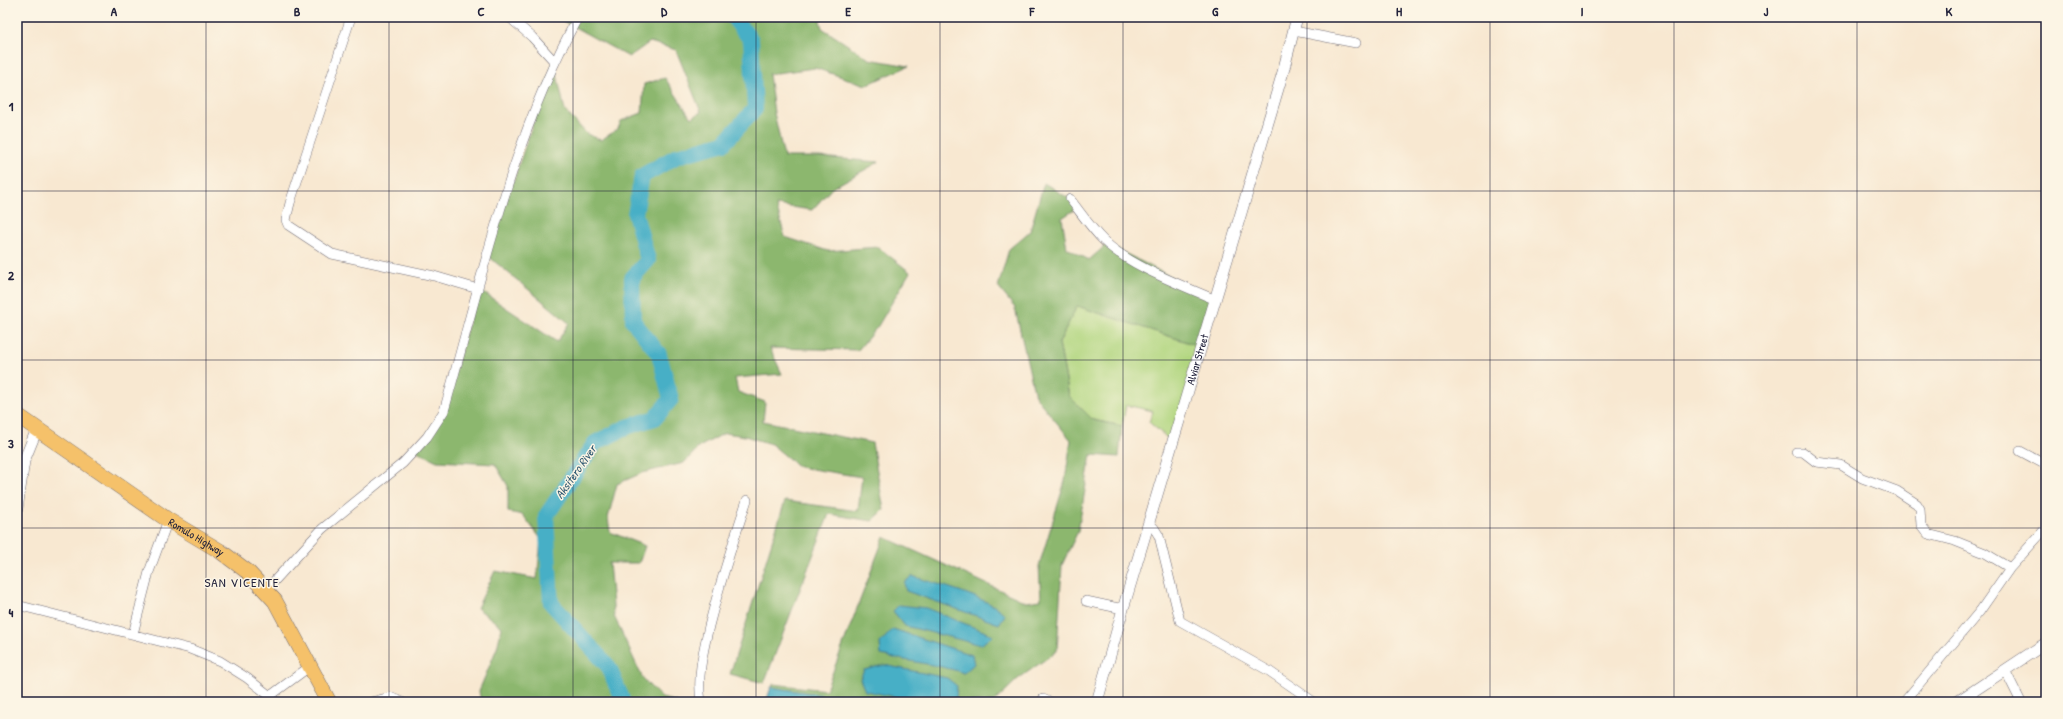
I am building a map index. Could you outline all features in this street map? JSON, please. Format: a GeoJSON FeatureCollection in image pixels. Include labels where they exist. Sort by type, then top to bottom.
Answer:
{"type":"FeatureCollection","features":[{"type":"Feature","properties":{"kind":"highway","name":"Romulo Highway"},"geometry":{"type":"LineString","coordinates":[[17,415],[168,520],[238,564],[266,590],[280,609],[309,667],[329,702]]}},
{"type":"Feature","properties":{"kind":"street"},"geometry":{"type":"LineString","coordinates":[[351,17],[290,203],[286,220],[288,225],[332,254],[434,276],[478,289]]}},
{"type":"Feature","properties":{"kind":"street"},"geometry":{"type":"LineString","coordinates":[[509,17],[532,37],[554,62]]}},
{"type":"Feature","properties":{"kind":"street"},"geometry":{"type":"LineString","coordinates":[[266,590],[322,528],[403,463],[427,437],[444,411],[478,289],[526,132],[554,62],[578,17]]}},
{"type":"Feature","properties":{"kind":"street","name":"Alviar Street"},"geometry":{"type":"LineString","coordinates":[[1097,702],[1123,609],[1216,300],[1297,17]]}},
{"type":"Feature","properties":{"kind":"street"},"geometry":{"type":"LineString","coordinates":[[1294,31],[1356,43]]}},
{"type":"Feature","properties":{"kind":"street"},"geometry":{"type":"LineString","coordinates":[[1070,200],[1103,240],[1116,252],[1165,278],[1216,300]]}},
{"type":"Feature","properties":{"kind":"street"},"geometry":{"type":"LineString","coordinates":[[17,509],[24,461],[37,429]]}},
{"type":"Feature","properties":{"kind":"street"},"geometry":{"type":"LineString","coordinates":[[2020,451],[2046,465]]}},
{"type":"Feature","properties":{"kind":"street"},"geometry":{"type":"LineString","coordinates":[[1796,452],[1803,452],[1816,462],[1841,465],[1862,478],[1897,491],[1917,504],[1920,509],[1921,525],[1928,534],[1955,541],[1985,553],[2010,568]]}},
{"type":"Feature","properties":{"kind":"street"},"geometry":{"type":"LineString","coordinates":[[702,702],[699,679],[704,648],[717,593],[747,500]]}},
{"type":"Feature","properties":{"kind":"street"},"geometry":{"type":"LineString","coordinates":[[133,634],[149,572],[168,520]]}},
{"type":"Feature","properties":{"kind":"street"},"geometry":{"type":"LineString","coordinates":[[1149,523],[1159,536],[1180,621],[1269,671],[1314,702]]}},
{"type":"Feature","properties":{"kind":"street"},"geometry":{"type":"LineString","coordinates":[[1904,702],[1980,611],[2010,568],[2046,528]]}},
{"type":"Feature","properties":{"kind":"street"},"geometry":{"type":"LineString","coordinates":[[1086,601],[1123,609]]}},
{"type":"Feature","properties":{"kind":"street"},"geometry":{"type":"LineString","coordinates":[[17,605],[180,646],[220,662],[247,678],[270,699],[309,667]]}},
{"type":"Feature","properties":{"kind":"street"},"geometry":{"type":"LineString","coordinates":[[1957,702],[2046,643]]}},
{"type":"Feature","properties":{"kind":"street"},"geometry":{"type":"LineString","coordinates":[[2005,670],[2020,702]]}},
{"type":"Feature","properties":{"kind":"street"},"geometry":{"type":"LineString","coordinates":[[371,702],[390,696],[402,702]]}},
{"type":"Feature","properties":{"kind":"green space"},"geometry":{"type":"Polygon","coordinates":[[[556,17],[819,17],[822,28],[869,59],[909,66],[866,85],[815,68],[769,74],[774,113],[784,157],[819,157],[879,162],[832,188],[812,210],[776,205],[785,237],[828,251],[878,247],[910,272],[878,326],[858,350],[770,348],[782,374],[735,378],[738,392],[765,402],[763,421],[872,443],[884,510],[872,521],[829,514],[764,683],[730,674],[785,501],[858,511],[862,477],[799,467],[771,444],[745,436],[725,433],[699,447],[684,463],[642,473],[617,484],[608,518],[610,532],[645,546],[639,563],[609,563],[614,616],[643,679],[662,698],[677,702],[481,702],[479,691],[497,648],[502,627],[477,608],[495,571],[537,579],[541,539],[523,515],[508,512],[508,486],[495,464],[437,461],[415,450],[444,411],[478,289],[557,342],[569,323],[488,256],[554,61],[565,111],[587,134],[601,140],[618,129],[621,121],[642,113],[644,84],[665,78],[691,118],[701,112],[676,50],[650,42],[629,57],[556,17]]]}},
{"type":"Feature","properties":{"kind":"green space"},"geometry":{"type":"Polygon","coordinates":[[[1044,183],[1070,199],[1077,208],[1062,218],[1067,248],[1089,260],[1107,244],[1216,300],[1202,347],[1077,306],[1059,343],[1069,396],[1093,420],[1122,426],[1119,457],[1091,455],[1078,531],[1062,565],[1057,651],[1018,679],[994,702],[770,702],[773,684],[826,690],[884,537],[1026,602],[1041,600],[1039,566],[1065,481],[1071,440],[1035,396],[1015,308],[998,287],[1009,249],[1030,231],[1044,183]]]}},
{"type":"Feature","properties":{"kind":"green space"},"geometry":{"type":"Polygon","coordinates":[[[1076,305],[1202,347],[1173,443],[1149,422],[1153,411],[1126,405],[1122,426],[1093,420],[1069,396],[1059,343],[1076,305]]]}},
{"type":"Feature","properties":{"kind":"water"},"geometry":{"type":"Polygon","coordinates":[[[912,576],[976,597],[999,609],[1005,615],[999,624],[906,591],[904,583],[912,576]]]}},
{"type":"Feature","properties":{"kind":"water"},"geometry":{"type":"Polygon","coordinates":[[[899,605],[926,608],[993,635],[981,645],[905,626],[893,611],[899,605]]]}},
{"type":"Feature","properties":{"kind":"water"},"geometry":{"type":"Polygon","coordinates":[[[893,629],[972,655],[974,664],[964,673],[944,667],[881,655],[880,643],[893,629]]]}},
{"type":"Feature","properties":{"kind":"water"},"geometry":{"type":"Polygon","coordinates":[[[884,665],[947,678],[957,686],[956,698],[936,702],[899,698],[865,691],[860,679],[864,670],[884,665]]]}},
{"type":"Feature","properties":{"kind":"water"},"geometry":{"type":"Polygon","coordinates":[[[771,687],[822,695],[819,702],[770,702],[767,699],[771,687]]]}},
{"type":"Feature","properties":{"kind":"waterway","name":"Aksitero River"},"geometry":{"type":"LineString","coordinates":[[623,702],[609,667],[551,603],[546,516],[595,443],[627,427],[655,418],[671,399],[659,354],[633,321],[632,278],[648,260],[635,214],[642,176],[677,156],[724,143],[755,109],[751,40],[733,17]]}},
{"type":"Feature","properties":{"kind":"district","name":"SAN VICENTE"},"geometry":{"type":"Point","coordinates":[242,582]}}]}
